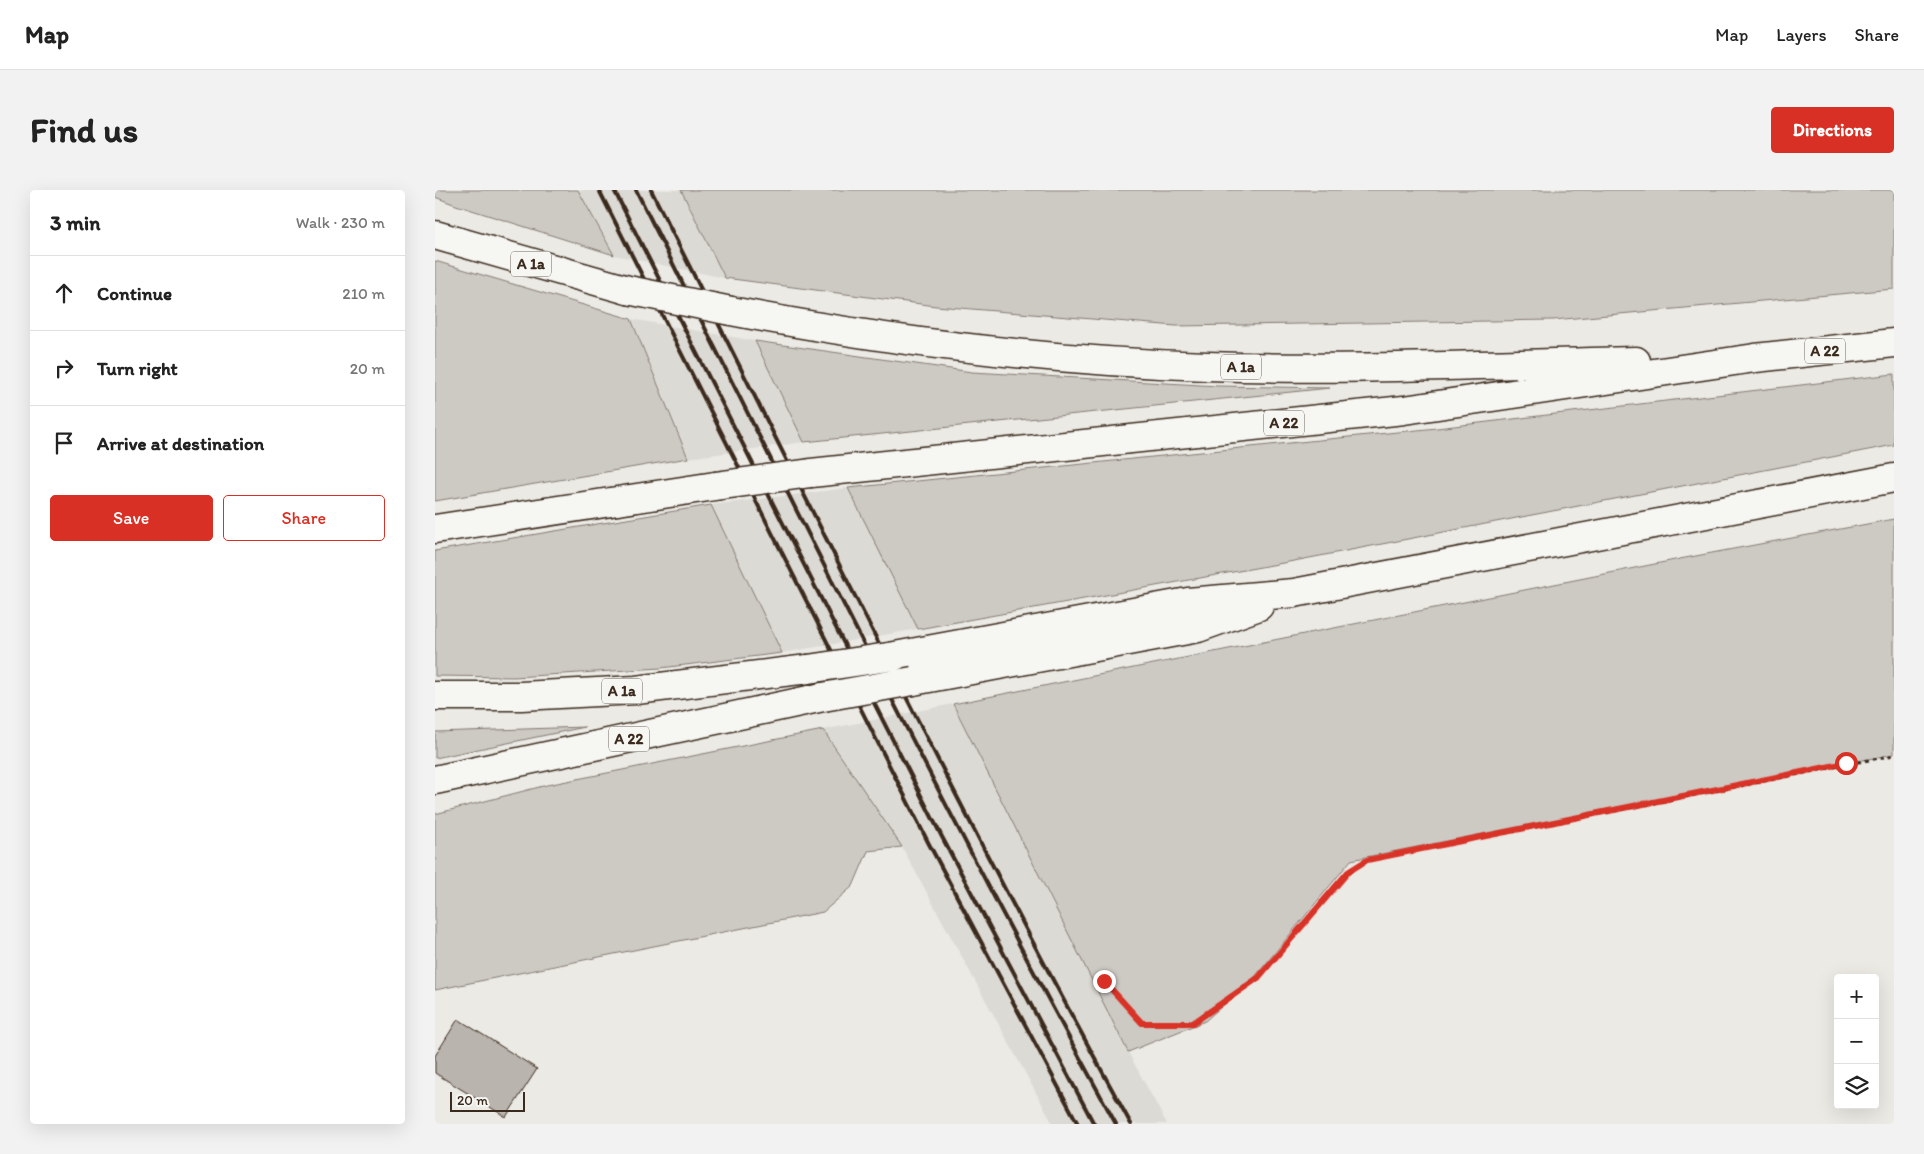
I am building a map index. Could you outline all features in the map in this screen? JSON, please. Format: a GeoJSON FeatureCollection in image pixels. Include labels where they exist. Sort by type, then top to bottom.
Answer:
{"type":"FeatureCollection","features":[{"type":"Feature","properties":{"kind":"highway","name":"A 1a"},"geometry":{"type":"LineString","coordinates":[[435,235],[628,290],[731,311],[868,334],[993,350],[1108,361],[1207,366],[1371,367],[1755,358]]}},
{"type":"Feature","properties":{"kind":"highway","name":"A 22"},"geometry":{"type":"LineString","coordinates":[[435,529],[811,473],[1404,410],[1755,358],[1894,343]]}},
{"type":"Feature","properties":{"kind":"highway","name":"A 22"},"geometry":{"type":"LineString","coordinates":[[435,780],[823,697],[1198,628],[1294,593],[1894,478]]}},
{"type":"Feature","properties":{"kind":"highway","name":"A 1a"},"geometry":{"type":"LineString","coordinates":[[435,696],[521,696],[636,690],[808,669],[895,656],[1188,602],[1294,593]]}},
{"type":"Feature","properties":{"kind":"path"},"geometry":{"type":"LineString","coordinates":[[1104,981],[1142,1023],[1193,1023],[1258,978],[1348,872],[1367,860],[1894,754]]}},
{"type":"Feature","properties":{"kind":"shaded area"},"geometry":{"type":"Polygon","coordinates":[[[435,190],[578,190],[614,255],[456,205],[435,197],[435,190]]]}},
{"type":"Feature","properties":{"kind":"shaded area"},"geometry":{"type":"Polygon","coordinates":[[[578,190],[681,190],[725,278],[614,255],[578,190]]]}},
{"type":"Feature","properties":{"kind":"shaded area"},"geometry":{"type":"Polygon","coordinates":[[[681,190],[1894,190],[1894,289],[1553,320],[1176,326],[936,306],[725,278],[681,190]]]}},
{"type":"Feature","properties":{"kind":"shaded area"},"geometry":{"type":"Polygon","coordinates":[[[435,261],[631,319],[688,458],[435,501],[435,261]]]}},
{"type":"Feature","properties":{"kind":"shaded area"},"geometry":{"type":"Polygon","coordinates":[[[631,319],[755,341],[804,442],[688,458],[631,319]]]}},
{"type":"Feature","properties":{"kind":"shaded area"},"geometry":{"type":"Polygon","coordinates":[[[755,341],[972,372],[1218,386],[1330,388],[804,442],[755,341]]]}},
{"type":"Feature","properties":{"kind":"shaded area"},"geometry":{"type":"Polygon","coordinates":[[[1894,374],[1894,445],[1294,561],[918,629],[848,488],[1437,428],[1894,374]]]}},
{"type":"Feature","properties":{"kind":"shaded area"},"geometry":{"type":"Polygon","coordinates":[[[848,488],[918,629],[782,653],[711,505],[848,488]]]}},
{"type":"Feature","properties":{"kind":"shaded area"},"geometry":{"type":"Polygon","coordinates":[[[711,505],[782,653],[661,668],[514,677],[435,676],[435,551],[711,505]]]}},
{"type":"Feature","properties":{"kind":"shaded area"},"geometry":{"type":"Polygon","coordinates":[[[1894,519],[1894,754],[1351,860],[1255,977],[1205,1021],[1128,1052],[953,704],[1685,558],[1894,519]]]}},
{"type":"Feature","properties":{"kind":"shaded area"},"geometry":{"type":"Polygon","coordinates":[[[953,704],[1128,1052],[1167,1124],[1053,1124],[902,847],[823,730],[953,704]]]}},
{"type":"Feature","properties":{"kind":"shaded area"},"geometry":{"type":"Polygon","coordinates":[[[585,727],[435,758],[435,732],[585,727]]]}},
{"type":"Feature","properties":{"kind":"shaded area"},"geometry":{"type":"Polygon","coordinates":[[[823,730],[902,847],[868,851],[853,886],[823,912],[435,990],[435,814],[547,785],[823,730]]]}},
{"type":"Feature","properties":{"kind":"building"},"geometry":{"type":"Polygon","coordinates":[[[458,1019],[537,1069],[506,1117],[435,1073],[435,1056],[458,1019]]]}},
{"type":"Feature","properties":{"kind":"railway"},"geometry":{"type":"LineString","coordinates":[[599,190],[929,844],[1078,1124]]}},
{"type":"Feature","properties":{"kind":"railway"},"geometry":{"type":"LineString","coordinates":[[614,190],[942,837],[1094,1124]]}},
{"type":"Feature","properties":{"kind":"railway"},"geometry":{"type":"LineString","coordinates":[[636,190],[931,776],[1053,1009],[1116,1124]]}},
{"type":"Feature","properties":{"kind":"railway"},"geometry":{"type":"LineString","coordinates":[[651,190],[1007,893],[1131,1124]]}},
{"type":"Feature","properties":{"kind":"route"},"geometry":{"type":"LineString","coordinates":[[1104,981],[1142,1023],[1193,1023],[1258,978],[1348,872],[1367,860],[1846,763]]}}]}
